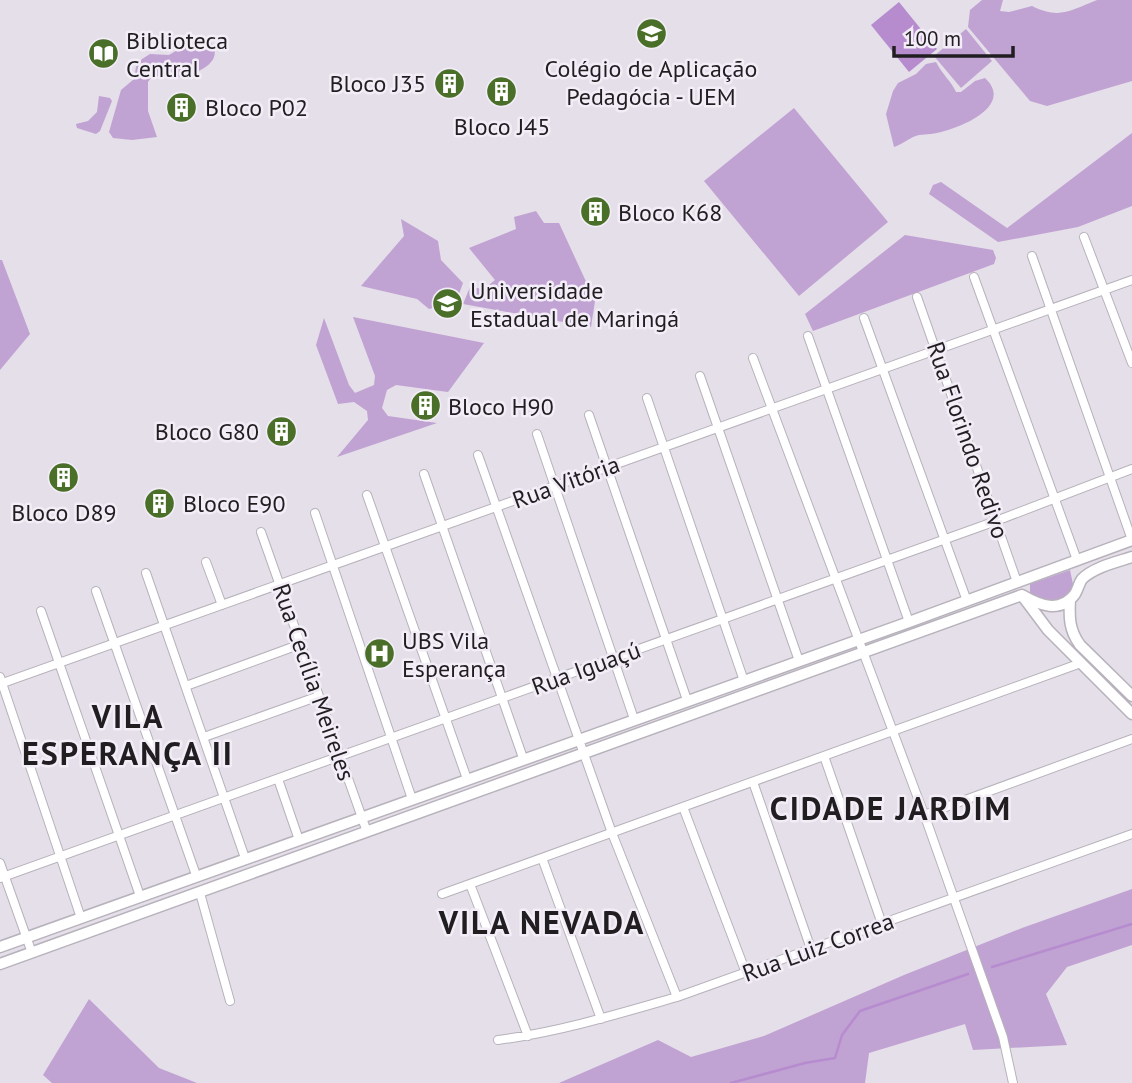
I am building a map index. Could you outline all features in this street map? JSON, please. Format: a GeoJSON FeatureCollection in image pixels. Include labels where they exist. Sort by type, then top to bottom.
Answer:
{"type":"FeatureCollection","features":[{"type":"Feature","properties":{"kind":"main road"},"geometry":{"type":"LineString","coordinates":[[0,947],[1132,540]]}},
{"type":"Feature","properties":{"kind":"main road"},"geometry":{"type":"LineString","coordinates":[[0,964],[1022,595],[1039,605],[1060,605],[1070,599],[1082,579],[1132,557]]}},
{"type":"Feature","properties":{"kind":"main road"},"geometry":{"type":"LineString","coordinates":[[1077,560],[1082,579]]}},
{"type":"Feature","properties":{"kind":"main road"},"geometry":{"type":"LineString","coordinates":[[1017,582],[1022,595],[1048,630],[1132,714]]}},
{"type":"Feature","properties":{"kind":"main road"},"geometry":{"type":"LineString","coordinates":[[1070,599],[1070,627],[1074,636],[1132,696]]}},
{"type":"Feature","properties":{"kind":"street"},"geometry":{"type":"LineString","coordinates":[[1084,237],[1132,363]]}},
{"type":"Feature","properties":{"kind":"street"},"geometry":{"type":"LineString","coordinates":[[1032,256],[1132,540]]}},
{"type":"Feature","properties":{"kind":"street"},"geometry":{"type":"LineString","coordinates":[[974,276],[1077,560]]}},
{"type":"Feature","properties":{"kind":"street","name":"Rua Vitória"},"geometry":{"type":"LineString","coordinates":[[1,682],[59,664],[1132,280]]}},
{"type":"Feature","properties":{"kind":"street","name":"Rua Florindo Redivo"},"geometry":{"type":"LineString","coordinates":[[917,297],[1017,582]]}},
{"type":"Feature","properties":{"kind":"street"},"geometry":{"type":"LineString","coordinates":[[864,318],[967,601]]}},
{"type":"Feature","properties":{"kind":"street"},"geometry":{"type":"LineString","coordinates":[[808,336],[909,622]]}},
{"type":"Feature","properties":{"kind":"street"},"geometry":{"type":"LineString","coordinates":[[753,358],[924,815],[1003,1037],[1013,1083]]}},
{"type":"Feature","properties":{"kind":"street"},"geometry":{"type":"LineString","coordinates":[[700,376],[799,661]]}},
{"type":"Feature","properties":{"kind":"street"},"geometry":{"type":"LineString","coordinates":[[647,398],[744,681]]}},
{"type":"Feature","properties":{"kind":"street"},"geometry":{"type":"LineString","coordinates":[[589,415],[688,700]]}},
{"type":"Feature","properties":{"kind":"street"},"geometry":{"type":"LineString","coordinates":[[537,434],[634,719]]}},
{"type":"Feature","properties":{"kind":"street"},"geometry":{"type":"LineString","coordinates":[[478,455],[612,833],[677,997]]}},
{"type":"Feature","properties":{"kind":"street","name":"Rua Iguaçú"},"geometry":{"type":"LineString","coordinates":[[2,877],[944,540],[1132,469]]}},
{"type":"Feature","properties":{"kind":"street"},"geometry":{"type":"LineString","coordinates":[[424,474],[523,758]]}},
{"type":"Feature","properties":{"kind":"street"},"geometry":{"type":"LineString","coordinates":[[367,495],[467,779]]}},
{"type":"Feature","properties":{"kind":"street"},"geometry":{"type":"LineString","coordinates":[[315,513],[412,799]]}},
{"type":"Feature","properties":{"kind":"street","name":"Rua Cecília Meireles"},"geometry":{"type":"LineString","coordinates":[[261,533],[367,832]]}},
{"type":"Feature","properties":{"kind":"street"},"geometry":{"type":"LineString","coordinates":[[206,562],[222,605]]}},
{"type":"Feature","properties":{"kind":"street"},"geometry":{"type":"LineString","coordinates":[[146,573],[245,858]]}},
{"type":"Feature","properties":{"kind":"street"},"geometry":{"type":"LineString","coordinates":[[96,591],[196,876]]}},
{"type":"Feature","properties":{"kind":"street"},"geometry":{"type":"LineString","coordinates":[[41,611],[140,896]]}},
{"type":"Feature","properties":{"kind":"street"},"geometry":{"type":"LineString","coordinates":[[186,686],[301,644]]}},
{"type":"Feature","properties":{"kind":"street"},"geometry":{"type":"LineString","coordinates":[[442,894],[1082,663]]}},
{"type":"Feature","properties":{"kind":"street"},"geometry":{"type":"LineString","coordinates":[[1,682],[81,918]]}},
{"type":"Feature","properties":{"kind":"street"},"geometry":{"type":"LineString","coordinates":[[204,737],[319,696]]}},
{"type":"Feature","properties":{"kind":"street"},"geometry":{"type":"LineString","coordinates":[[924,815],[1132,739]]}},
{"type":"Feature","properties":{"kind":"street"},"geometry":{"type":"LineString","coordinates":[[824,756],[882,923]]}},
{"type":"Feature","properties":{"kind":"street"},"geometry":{"type":"LineString","coordinates":[[278,779],[299,840]]}},
{"type":"Feature","properties":{"kind":"street"},"geometry":{"type":"LineString","coordinates":[[753,782],[811,949]]}},
{"type":"Feature","properties":{"kind":"street"},"geometry":{"type":"LineString","coordinates":[[683,807],[746,973]]}},
{"type":"Feature","properties":{"kind":"street","name":"Rua Luiz Correa"},"geometry":{"type":"LineString","coordinates":[[498,1040],[601,1019],[677,997],[1132,834]]}},
{"type":"Feature","properties":{"kind":"street"},"geometry":{"type":"LineString","coordinates":[[542,858],[601,1019]]}},
{"type":"Feature","properties":{"kind":"street"},"geometry":{"type":"LineString","coordinates":[[0,863],[2,877],[32,953]]}},
{"type":"Feature","properties":{"kind":"street"},"geometry":{"type":"LineString","coordinates":[[470,884],[528,1036]]}},
{"type":"Feature","properties":{"kind":"street"},"geometry":{"type":"LineString","coordinates":[[200,893],[230,1001]]}},
{"type":"Feature","properties":{"kind":"shaded area"},"geometry":{"type":"Polygon","coordinates":[[[982,0],[1003,0],[1000,11],[1009,12],[1032,6],[1058,13],[1097,0],[1132,0],[1132,81],[1047,106],[1030,101],[968,27],[970,10],[982,0]]]}},
{"type":"Feature","properties":{"kind":"shaded area"},"geometry":{"type":"Polygon","coordinates":[[[899,2],[937,49],[909,72],[871,25],[899,2]]]}},
{"type":"Feature","properties":{"kind":"shaded area"},"geometry":{"type":"Polygon","coordinates":[[[966,29],[992,61],[961,88],[934,56],[966,29]]]}},
{"type":"Feature","properties":{"kind":"shaded area"},"geometry":{"type":"Polygon","coordinates":[[[209,40],[215,55],[206,67],[174,78],[169,72],[148,82],[148,111],[157,137],[132,140],[113,138],[109,132],[121,90],[134,79],[136,67],[142,59],[150,54],[169,55],[191,42],[209,40]]]}},
{"type":"Feature","properties":{"kind":"shaded area"},"geometry":{"type":"Polygon","coordinates":[[[936,62],[956,92],[961,92],[975,81],[985,78],[992,88],[990,106],[961,125],[938,133],[916,136],[894,147],[886,114],[893,91],[898,83],[916,74],[926,64],[936,62]]]}},
{"type":"Feature","properties":{"kind":"shaded area"},"geometry":{"type":"Polygon","coordinates":[[[99,96],[112,101],[100,131],[96,134],[77,128],[76,124],[88,121],[97,112],[99,96]]]}},
{"type":"Feature","properties":{"kind":"shaded area"},"geometry":{"type":"Polygon","coordinates":[[[794,108],[888,222],[799,296],[704,181],[794,108]]]}},
{"type":"Feature","properties":{"kind":"shaded area"},"geometry":{"type":"Polygon","coordinates":[[[1132,133],[1132,206],[1078,227],[998,242],[929,194],[933,185],[941,182],[1007,228],[1132,133]]]}},
{"type":"Feature","properties":{"kind":"shaded area"},"geometry":{"type":"Polygon","coordinates":[[[536,211],[544,223],[559,223],[595,301],[591,327],[463,304],[470,287],[484,289],[495,280],[469,248],[516,229],[514,217],[536,211]]]}},
{"type":"Feature","properties":{"kind":"shaded area"},"geometry":{"type":"Polygon","coordinates":[[[401,219],[438,241],[441,260],[463,283],[456,302],[429,309],[417,299],[361,286],[404,236],[401,219]]]}},
{"type":"Feature","properties":{"kind":"shaded area"},"geometry":{"type":"Polygon","coordinates":[[[905,235],[993,250],[996,258],[994,264],[813,331],[805,314],[905,235]]]}},
{"type":"Feature","properties":{"kind":"shaded area"},"geometry":{"type":"Polygon","coordinates":[[[0,260],[30,334],[0,370],[0,260]]]}},
{"type":"Feature","properties":{"kind":"shaded area"},"geometry":{"type":"Polygon","coordinates":[[[353,317],[484,343],[448,392],[396,385],[387,390],[382,408],[388,416],[437,423],[337,457],[368,420],[367,411],[354,402],[338,404],[316,345],[324,318],[349,385],[355,393],[374,385],[375,376],[353,317]]]}},
{"type":"Feature","properties":{"kind":"shaded area"},"geometry":{"type":"Polygon","coordinates":[[[1070,570],[1073,584],[1067,595],[1057,600],[1033,598],[1030,584],[1070,570]]]}},
{"type":"Feature","properties":{"kind":"shaded area"},"geometry":{"type":"Polygon","coordinates":[[[1132,889],[1132,945],[1067,967],[1046,994],[1067,1045],[973,1050],[965,1024],[869,1053],[865,1083],[559,1083],[658,1040],[691,1057],[764,1036],[904,975],[1022,928],[1132,889]]]}},
{"type":"Feature","properties":{"kind":"shaded area"},"geometry":{"type":"Polygon","coordinates":[[[89,999],[159,1068],[197,1083],[52,1083],[43,1075],[89,999]]]}},
{"type":"Feature","properties":{"kind":"waterway"},"geometry":{"type":"LineString","coordinates":[[992,967],[1132,924]]}},
{"type":"Feature","properties":{"kind":"waterway"},"geometry":{"type":"LineString","coordinates":[[731,1083],[805,1063],[835,1058],[842,1035],[860,1011],[968,974]]}},
{"type":"Feature","properties":{"kind":"place","name":"Colégio de Aplicação Pedagócia - UEM"},"geometry":{"type":"Point","coordinates":[651,34]}},
{"type":"Feature","properties":{"kind":"place","name":"Biblioteca Central"},"geometry":{"type":"Point","coordinates":[103,54]}},
{"type":"Feature","properties":{"kind":"place","name":"Bloco J35"},"geometry":{"type":"Point","coordinates":[449,83]}},
{"type":"Feature","properties":{"kind":"place","name":"Bloco J45"},"geometry":{"type":"Point","coordinates":[502,92]}},
{"type":"Feature","properties":{"kind":"place","name":"Bloco P02"},"geometry":{"type":"Point","coordinates":[182,107]}},
{"type":"Feature","properties":{"kind":"place","name":"Bloco K68"},"geometry":{"type":"Point","coordinates":[595,212]}},
{"type":"Feature","properties":{"kind":"place","name":"Universidade Estadual de Maringá"},"geometry":{"type":"Point","coordinates":[447,304]}},
{"type":"Feature","properties":{"kind":"place","name":"Bloco H90"},"geometry":{"type":"Point","coordinates":[425,406]}},
{"type":"Feature","properties":{"kind":"place","name":"Bloco G80"},"geometry":{"type":"Point","coordinates":[282,431]}},
{"type":"Feature","properties":{"kind":"place","name":"Bloco D89"},"geometry":{"type":"Point","coordinates":[64,478]}},
{"type":"Feature","properties":{"kind":"place","name":"Bloco E90"},"geometry":{"type":"Point","coordinates":[160,503]}},
{"type":"Feature","properties":{"kind":"place","name":"UBS Vila Esperança"},"geometry":{"type":"Point","coordinates":[379,654]}},
{"type":"Feature","properties":{"kind":"district","name":"VILA ESPERANÇA II"},"geometry":{"type":"Point","coordinates":[128,734]}},
{"type":"Feature","properties":{"kind":"district","name":"CIDADE JARDIM"},"geometry":{"type":"Point","coordinates":[891,808]}},
{"type":"Feature","properties":{"kind":"district","name":"VILA NEVADA"},"geometry":{"type":"Point","coordinates":[542,922]}}]}
